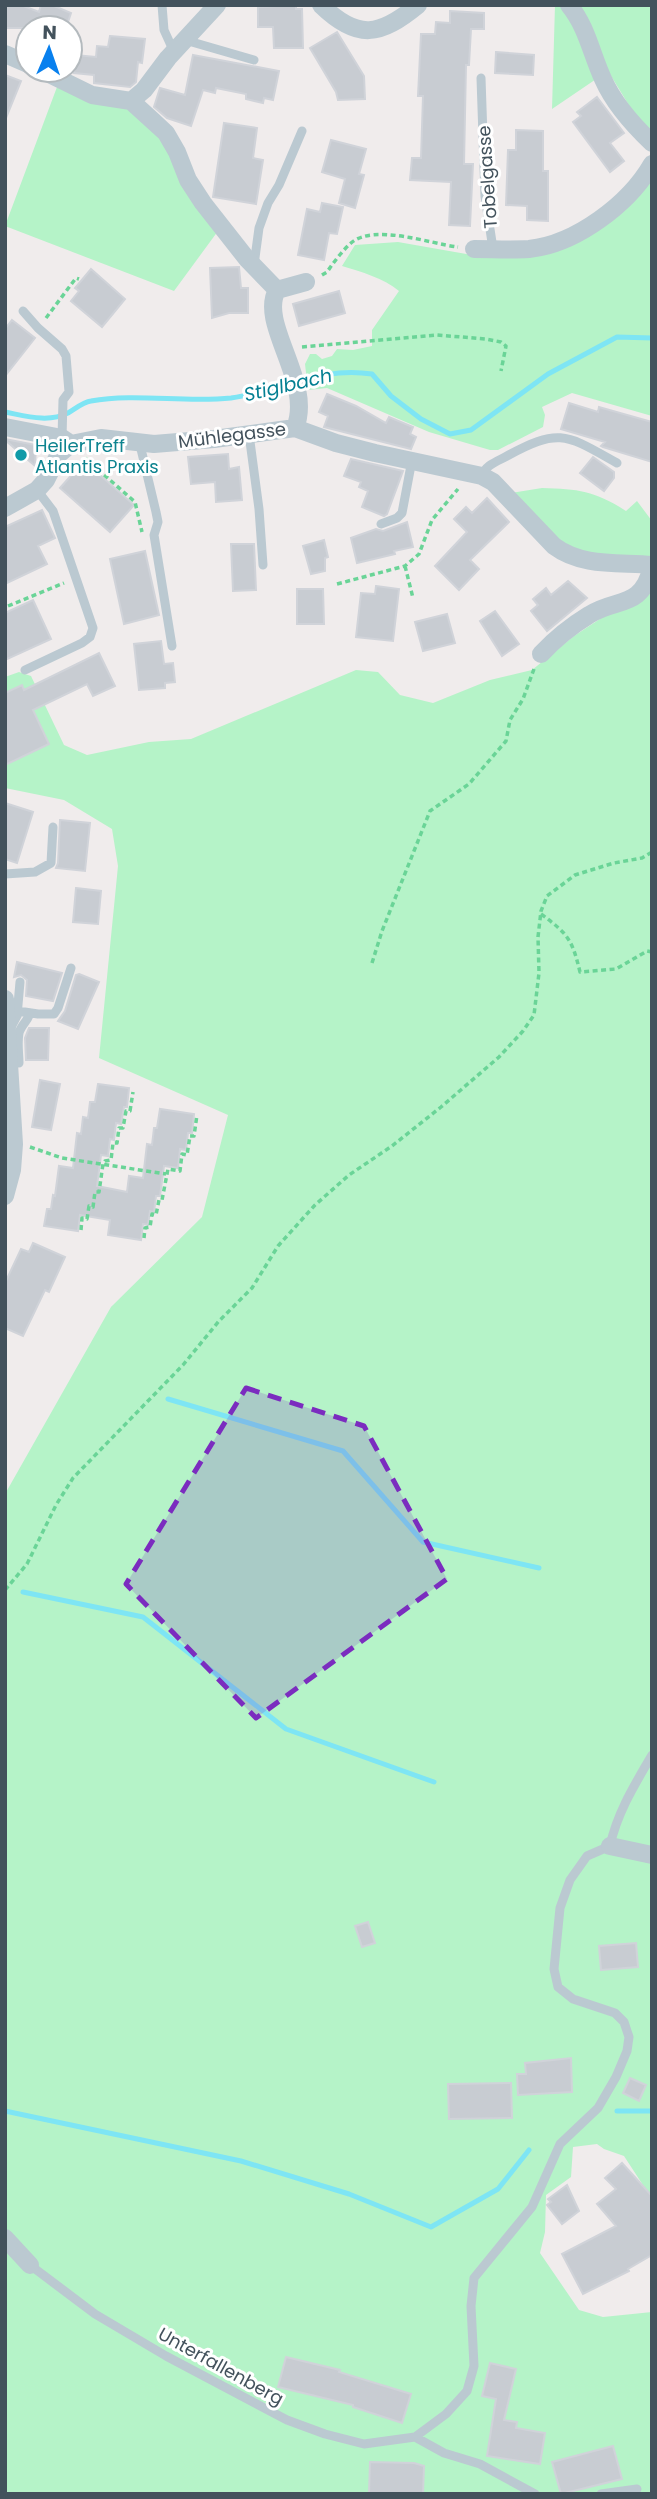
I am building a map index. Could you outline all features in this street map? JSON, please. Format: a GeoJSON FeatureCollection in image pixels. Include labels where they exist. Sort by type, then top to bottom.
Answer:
{"type":"FeatureCollection","features":[{"type":"Feature","properties":{"kind":"street"},"geometry":{"type":"LineString","coordinates":[[131,101],[144,90],[179,46],[217,5]]}},
{"type":"Feature","properties":{"kind":"street"},"geometry":{"type":"LineString","coordinates":[[321,5],[348,27],[360,30],[384,28],[398,22],[418,5]]}},
{"type":"Feature","properties":{"kind":"street"},"geometry":{"type":"LineString","coordinates":[[569,5],[580,19],[616,105],[652,143]]}},
{"type":"Feature","properties":{"kind":"street"},"geometry":{"type":"LineString","coordinates":[[70,84],[92,95],[131,101],[166,134],[177,152],[188,180],[203,203],[254,267],[277,290]]}},
{"type":"Feature","properties":{"kind":"street"},"geometry":{"type":"LineString","coordinates":[[493,249],[530,249],[558,243],[606,213],[628,195],[652,164]]}},
{"type":"Feature","properties":{"kind":"street","name":"Tobelgasse"},"geometry":{"type":"LineString","coordinates":[[474,249],[493,249]]}},
{"type":"Feature","properties":{"kind":"street"},"geometry":{"type":"LineString","coordinates":[[277,290],[306,282]]}},
{"type":"Feature","properties":{"kind":"street"},"geometry":{"type":"LineString","coordinates":[[277,290],[272,305],[274,321],[293,370],[299,420],[295,428]]}},
{"type":"Feature","properties":{"kind":"street","name":"Mühlegasse"},"geometry":{"type":"LineString","coordinates":[[5,427],[138,443],[170,443],[295,428],[336,443],[476,474],[493,482],[554,546],[565,554],[597,562],[652,566],[643,590],[619,604],[592,612],[568,629],[541,654]]}},
{"type":"Feature","properties":{"kind":"street"},"geometry":{"type":"LineString","coordinates":[[5,508],[37,490],[46,480],[66,436]]}},
{"type":"Feature","properties":{"kind":"street"},"geometry":{"type":"LineString","coordinates":[[5,1196],[12,1170],[14,1144],[8,1032],[11,1005]]}},
{"type":"Feature","properties":{"kind":"street"},"geometry":{"type":"LineString","coordinates":[[610,1846],[652,1855]]}},
{"type":"Feature","properties":{"kind":"street"},"geometry":{"type":"LineString","coordinates":[[5,2238],[30,2265]]}},
{"type":"Feature","properties":{"kind":"lane"},"geometry":{"type":"LineString","coordinates":[[162,5],[164,30],[179,46],[254,60]]}},
{"type":"Feature","properties":{"kind":"lane","name":"Tobelgasse"},"geometry":{"type":"LineString","coordinates":[[481,78],[485,196],[493,249]]}},
{"type":"Feature","properties":{"kind":"lane"},"geometry":{"type":"LineString","coordinates":[[254,267],[259,228],[302,131]]}},
{"type":"Feature","properties":{"kind":"lane"},"geometry":{"type":"LineString","coordinates":[[23,311],[66,356],[69,392],[63,400],[66,436]]}},
{"type":"Feature","properties":{"kind":"lane"},"geometry":{"type":"LineString","coordinates":[[249,434],[257,488],[262,565]]}},
{"type":"Feature","properties":{"kind":"lane"},"geometry":{"type":"LineString","coordinates":[[476,474],[534,442],[552,436],[562,436],[590,447],[617,463]]}},
{"type":"Feature","properties":{"kind":"lane"},"geometry":{"type":"LineString","coordinates":[[138,443],[158,522],[154,535],[172,646]]}},
{"type":"Feature","properties":{"kind":"lane"},"geometry":{"type":"LineString","coordinates":[[381,524],[397,518],[402,513],[412,460]]}},
{"type":"Feature","properties":{"kind":"lane"},"geometry":{"type":"LineString","coordinates":[[25,670],[82,643],[90,637],[93,628],[53,511],[37,490]]}},
{"type":"Feature","properties":{"kind":"lane"},"geometry":{"type":"LineString","coordinates":[[5,874],[36,872],[51,863],[53,827]]}},
{"type":"Feature","properties":{"kind":"lane"},"geometry":{"type":"LineString","coordinates":[[20,982],[11,1005],[30,1013],[54,1014],[71,968]]}},
{"type":"Feature","properties":{"kind":"lane"},"geometry":{"type":"LineString","coordinates":[[19,1063],[19,1036],[30,1013]]}},
{"type":"Feature","properties":{"kind":"lane"},"geometry":{"type":"LineString","coordinates":[[610,1846],[613,1832],[628,1798],[652,1755]]}},
{"type":"Feature","properties":{"kind":"lane","name":"Unterfallenberg"},"geometry":{"type":"LineString","coordinates":[[30,2265],[95,2314],[166,2356],[287,2420],[364,2444],[415,2437],[446,2414],[467,2391],[474,2366],[471,2306],[474,2278],[532,2207],[560,2144],[598,2108],[627,2051],[629,2037],[624,2022],[615,2014],[573,1999],[558,1987],[554,1969],[561,1908],[570,1880],[587,1856],[610,1846]]}},
{"type":"Feature","properties":{"kind":"lane"},"geometry":{"type":"LineString","coordinates":[[415,2437],[444,2453],[480,2464],[535,2494]]}},
{"type":"Feature","properties":{"kind":"lane"},"geometry":{"type":"LineString","coordinates":[[601,2494],[637,2489]]}},
{"type":"Feature","properties":{"kind":"path","name":"Tobelgasse"},"geometry":{"type":"LineString","coordinates":[[306,282],[327,272],[353,240],[372,235],[394,235],[474,249]]}},
{"type":"Feature","properties":{"kind":"path"},"geometry":{"type":"LineString","coordinates":[[38,328],[76,278],[79,279]]}},
{"type":"Feature","properties":{"kind":"path"},"geometry":{"type":"LineString","coordinates":[[286,350],[316,344],[364,340],[380,342],[414,335],[461,337],[501,342],[506,346],[501,371]]}},
{"type":"Feature","properties":{"kind":"path"},"geometry":{"type":"LineString","coordinates":[[66,436],[135,502],[143,538]]}},
{"type":"Feature","properties":{"kind":"path"},"geometry":{"type":"LineString","coordinates":[[337,584],[405,566],[419,554],[432,520],[476,474]]}},
{"type":"Feature","properties":{"kind":"path"},"geometry":{"type":"LineString","coordinates":[[405,566],[413,598]]}},
{"type":"Feature","properties":{"kind":"path"},"geometry":{"type":"LineString","coordinates":[[8,606],[76,578]]}},
{"type":"Feature","properties":{"kind":"path"},"geometry":{"type":"LineString","coordinates":[[372,963],[430,811],[470,784],[506,741],[510,720],[523,699],[541,654]]}},
{"type":"Feature","properties":{"kind":"path"},"geometry":{"type":"LineString","coordinates":[[5,1590],[27,1564],[56,1505],[73,1478],[154,1396],[219,1321],[252,1288],[278,1246],[315,1205],[349,1175],[392,1146],[441,1107],[499,1057],[523,1031],[534,1015],[541,914],[547,897],[575,875],[642,858],[652,852]]}},
{"type":"Feature","properties":{"kind":"path"},"geometry":{"type":"LineString","coordinates":[[541,914],[566,933],[576,952],[580,972],[616,969],[647,951],[652,952]]}},
{"type":"Feature","properties":{"kind":"path"},"geometry":{"type":"LineString","coordinates":[[81,1230],[82,1218],[87,1219],[89,1206],[93,1207],[95,1192],[99,1192],[103,1164],[111,1160],[113,1143],[117,1143],[119,1128],[123,1128],[126,1111],[130,1111],[133,1092]]}},
{"type":"Feature","properties":{"kind":"path"},"geometry":{"type":"LineString","coordinates":[[144,1238],[145,1228],[150,1227],[152,1214],[156,1215],[159,1200],[162,1200],[168,1169],[180,1171],[183,1154],[187,1155],[190,1136],[194,1136],[197,1115]]}},
{"type":"Feature","properties":{"kind":"path"},"geometry":{"type":"LineString","coordinates":[[39,1149],[62,1158],[167,1174]]}},
{"type":"Feature","properties":{"kind":"highlighted area"},"geometry":{"type":"Polygon","coordinates":[[[246,1388],[364,1426],[447,1579],[256,1718],[126,1584],[246,1388]]]}},
{"type":"Feature","properties":{"kind":"green space"},"geometry":{"type":"Polygon","coordinates":[[[555,5],[652,5],[652,143],[608,71],[552,109],[555,5]]]}},
{"type":"Feature","properties":{"kind":"green space"},"geometry":{"type":"Polygon","coordinates":[[[57,87],[130,109],[151,125],[218,231],[174,291],[5,226],[57,87]]]}},
{"type":"Feature","properties":{"kind":"green space"},"geometry":{"type":"Polygon","coordinates":[[[652,171],[652,416],[572,393],[542,407],[545,415],[543,427],[498,450],[490,450],[429,432],[327,388],[308,390],[305,364],[310,354],[316,354],[322,359],[332,356],[337,349],[353,350],[372,346],[372,330],[399,291],[379,279],[342,266],[355,245],[398,242],[472,255],[560,249],[652,171]]]}},
{"type":"Feature","properties":{"kind":"green space"},"geometry":{"type":"Polygon","coordinates":[[[542,488],[586,492],[626,511],[637,501],[652,521],[652,561],[578,555],[557,543],[511,493],[542,488]]]}},
{"type":"Feature","properties":{"kind":"green space"},"geometry":{"type":"Polygon","coordinates":[[[652,579],[652,2199],[624,2156],[597,2144],[573,2147],[571,2177],[546,2195],[545,2232],[540,2253],[579,2310],[603,2317],[652,2312],[652,2494],[5,2494],[5,1494],[111,1307],[202,1217],[228,1115],[99,1058],[118,866],[112,829],[64,800],[5,788],[5,677],[19,672],[31,676],[64,745],[87,755],[149,742],[191,739],[356,670],[378,672],[400,695],[433,703],[490,680],[532,670],[652,579]]]}},
{"type":"Feature","properties":{"kind":"building"},"geometry":{"type":"Polygon","coordinates":[[[5,5],[21,5],[39,12],[41,5],[52,5],[71,13],[14,14],[14,28],[5,28],[5,5]]]}},
{"type":"Feature","properties":{"kind":"building"},"geometry":{"type":"Polygon","coordinates":[[[296,5],[296,9],[302,9],[303,48],[274,48],[273,27],[258,27],[258,7],[296,5]]]}},
{"type":"Feature","properties":{"kind":"building"},"geometry":{"type":"Polygon","coordinates":[[[450,11],[484,13],[484,29],[471,29],[469,65],[466,65],[464,164],[473,164],[470,226],[449,225],[451,182],[410,180],[412,158],[421,158],[423,96],[418,96],[421,34],[435,34],[436,22],[450,23],[450,11]]]}},
{"type":"Feature","properties":{"kind":"building"},"geometry":{"type":"Polygon","coordinates":[[[337,32],[364,76],[365,99],[338,100],[310,48],[337,32]]]}},
{"type":"Feature","properties":{"kind":"building"},"geometry":{"type":"Polygon","coordinates":[[[110,36],[145,39],[142,63],[138,62],[136,82],[130,87],[94,83],[94,75],[84,74],[84,56],[96,57],[97,46],[108,47],[110,36]]]}},
{"type":"Feature","properties":{"kind":"building"},"geometry":{"type":"Polygon","coordinates":[[[496,52],[534,55],[533,75],[495,73],[496,52]]]}},
{"type":"Feature","properties":{"kind":"building"},"geometry":{"type":"Polygon","coordinates":[[[193,55],[279,71],[273,100],[264,98],[263,103],[246,99],[246,94],[216,88],[215,93],[203,90],[191,126],[167,118],[154,107],[160,88],[185,95],[193,55]]]}},
{"type":"Feature","properties":{"kind":"building"},"geometry":{"type":"Polygon","coordinates":[[[5,75],[14,78],[14,84],[20,84],[5,118],[5,75]]]}},
{"type":"Feature","properties":{"kind":"building"},"geometry":{"type":"Polygon","coordinates":[[[597,97],[624,133],[610,143],[624,161],[610,172],[573,122],[581,116],[577,112],[597,97]]]}},
{"type":"Feature","properties":{"kind":"building"},"geometry":{"type":"Polygon","coordinates":[[[224,123],[257,128],[253,158],[263,160],[256,204],[213,197],[224,123]]]}},
{"type":"Feature","properties":{"kind":"building"},"geometry":{"type":"Polygon","coordinates":[[[516,130],[543,131],[543,171],[548,171],[548,221],[527,220],[527,206],[506,205],[508,150],[516,150],[516,130]]]}},
{"type":"Feature","properties":{"kind":"building"},"geometry":{"type":"Polygon","coordinates":[[[331,140],[366,149],[359,174],[364,175],[355,208],[339,203],[345,179],[322,172],[331,140]]]}},
{"type":"Feature","properties":{"kind":"building"},"geometry":{"type":"Polygon","coordinates":[[[322,203],[343,207],[337,234],[329,233],[324,260],[298,255],[307,209],[320,212],[322,203]]]}},
{"type":"Feature","properties":{"kind":"building"},"geometry":{"type":"Polygon","coordinates":[[[239,267],[241,288],[248,288],[248,313],[229,313],[212,318],[210,268],[239,267]]]}},
{"type":"Feature","properties":{"kind":"building"},"geometry":{"type":"Polygon","coordinates":[[[91,269],[125,299],[102,327],[71,301],[79,291],[75,288],[91,269]]]}},
{"type":"Feature","properties":{"kind":"building"},"geometry":{"type":"Polygon","coordinates":[[[339,291],[345,313],[299,326],[293,304],[339,291]]]}},
{"type":"Feature","properties":{"kind":"building"},"geometry":{"type":"Polygon","coordinates":[[[12,320],[35,338],[5,376],[5,329],[12,320]]]}},
{"type":"Feature","properties":{"kind":"building"},"geometry":{"type":"Polygon","coordinates":[[[327,394],[386,423],[389,417],[413,427],[410,434],[416,437],[411,449],[324,427],[328,416],[319,412],[327,394]]]}},
{"type":"Feature","properties":{"kind":"building"},"geometry":{"type":"Polygon","coordinates":[[[569,403],[598,412],[599,407],[652,422],[652,462],[601,446],[605,442],[561,429],[569,403]]]}},
{"type":"Feature","properties":{"kind":"building"},"geometry":{"type":"Polygon","coordinates":[[[5,440],[36,445],[35,466],[5,440]]]}},
{"type":"Feature","properties":{"kind":"building"},"geometry":{"type":"Polygon","coordinates":[[[228,454],[229,469],[239,467],[242,500],[216,502],[215,482],[191,484],[188,457],[228,454]]]}},
{"type":"Feature","properties":{"kind":"building"},"geometry":{"type":"Polygon","coordinates":[[[593,457],[614,472],[614,478],[604,491],[580,473],[593,457]]]}},
{"type":"Feature","properties":{"kind":"building"},"geometry":{"type":"Polygon","coordinates":[[[351,459],[403,471],[384,516],[362,507],[368,491],[359,487],[361,482],[344,476],[351,459]]]}},
{"type":"Feature","properties":{"kind":"building"},"geometry":{"type":"Polygon","coordinates":[[[84,461],[134,505],[110,532],[60,488],[84,461]]]}},
{"type":"Feature","properties":{"kind":"building"},"geometry":{"type":"Polygon","coordinates":[[[487,498],[509,522],[470,560],[479,569],[459,590],[435,566],[467,532],[454,519],[466,507],[472,513],[487,498]]]}},
{"type":"Feature","properties":{"kind":"building"},"geometry":{"type":"Polygon","coordinates":[[[42,510],[55,538],[38,546],[47,564],[5,584],[5,527],[42,510]]]}},
{"type":"Feature","properties":{"kind":"building"},"geometry":{"type":"Polygon","coordinates":[[[407,522],[413,547],[357,563],[351,538],[407,522]]]}},
{"type":"Feature","properties":{"kind":"building"},"geometry":{"type":"Polygon","coordinates":[[[324,540],[328,557],[325,558],[325,571],[311,574],[303,546],[324,540]]]}},
{"type":"Feature","properties":{"kind":"building"},"geometry":{"type":"Polygon","coordinates":[[[231,544],[254,544],[256,590],[233,591],[231,544]]]}},
{"type":"Feature","properties":{"kind":"building"},"geometry":{"type":"Polygon","coordinates":[[[145,551],[159,615],[124,624],[110,559],[145,551]]]}},
{"type":"Feature","properties":{"kind":"building"},"geometry":{"type":"Polygon","coordinates":[[[568,581],[587,598],[547,631],[531,611],[538,605],[533,599],[546,588],[551,595],[568,581]]]}},
{"type":"Feature","properties":{"kind":"building"},"geometry":{"type":"Polygon","coordinates":[[[376,586],[399,589],[393,641],[356,637],[361,593],[375,594],[376,586]]]}},
{"type":"Feature","properties":{"kind":"building"},"geometry":{"type":"Polygon","coordinates":[[[297,589],[323,589],[324,624],[297,624],[297,589]]]}},
{"type":"Feature","properties":{"kind":"building"},"geometry":{"type":"Polygon","coordinates":[[[33,600],[51,639],[5,660],[5,613],[33,600]]]}},
{"type":"Feature","properties":{"kind":"building"},"geometry":{"type":"Polygon","coordinates":[[[495,611],[519,644],[502,656],[480,621],[495,611]]]}},
{"type":"Feature","properties":{"kind":"building"},"geometry":{"type":"Polygon","coordinates":[[[447,614],[455,643],[423,651],[415,622],[447,614]]]}},
{"type":"Feature","properties":{"kind":"building"},"geometry":{"type":"Polygon","coordinates":[[[161,641],[164,664],[173,663],[175,682],[165,683],[165,688],[139,690],[134,644],[161,641]]]}},
{"type":"Feature","properties":{"kind":"building"},"geometry":{"type":"Polygon","coordinates":[[[99,653],[115,686],[93,696],[87,684],[33,710],[49,744],[5,765],[5,693],[22,685],[24,690],[99,653]]]}},
{"type":"Feature","properties":{"kind":"building"},"geometry":{"type":"Polygon","coordinates":[[[5,803],[33,812],[17,863],[5,859],[5,803]]]}},
{"type":"Feature","properties":{"kind":"building"},"geometry":{"type":"Polygon","coordinates":[[[60,820],[90,823],[85,871],[56,868],[60,820]]]}},
{"type":"Feature","properties":{"kind":"building"},"geometry":{"type":"Polygon","coordinates":[[[76,888],[101,891],[98,924],[73,922],[76,888]]]}},
{"type":"Feature","properties":{"kind":"building"},"geometry":{"type":"Polygon","coordinates":[[[17,962],[62,973],[53,1001],[26,996],[27,980],[21,975],[14,977],[17,962]]]}},
{"type":"Feature","properties":{"kind":"building"},"geometry":{"type":"Polygon","coordinates":[[[76,975],[99,982],[78,1029],[58,1021],[65,1011],[76,975]]]}},
{"type":"Feature","properties":{"kind":"building"},"geometry":{"type":"Polygon","coordinates":[[[29,1028],[49,1028],[48,1060],[26,1060],[25,1038],[29,1028]]]}},
{"type":"Feature","properties":{"kind":"building"},"geometry":{"type":"Polygon","coordinates":[[[40,1080],[60,1084],[51,1130],[32,1127],[40,1080]]]}},
{"type":"Feature","properties":{"kind":"building"},"geometry":{"type":"Polygon","coordinates":[[[98,1084],[129,1088],[127,1107],[124,1107],[121,1124],[116,1123],[108,1156],[101,1155],[97,1186],[127,1192],[129,1176],[143,1178],[147,1144],[152,1145],[160,1109],[194,1114],[192,1133],[188,1133],[186,1150],[180,1149],[178,1168],[164,1166],[160,1196],[156,1196],[154,1212],[150,1211],[148,1225],[143,1224],[141,1240],[108,1235],[110,1220],[80,1215],[78,1231],[44,1226],[47,1209],[51,1209],[53,1195],[55,1196],[59,1166],[73,1168],[77,1133],[81,1134],[83,1117],[88,1118],[90,1102],[95,1102],[98,1084]]]}},
{"type":"Feature","properties":{"kind":"building"},"geometry":{"type":"Polygon","coordinates":[[[33,1243],[65,1257],[49,1292],[45,1290],[23,1336],[5,1328],[5,1283],[21,1249],[29,1252],[33,1243]]]}},
{"type":"Feature","properties":{"kind":"building"},"geometry":{"type":"Polygon","coordinates":[[[368,1922],[375,1943],[362,1947],[355,1926],[368,1922]]]}},
{"type":"Feature","properties":{"kind":"building"},"geometry":{"type":"Polygon","coordinates":[[[636,1943],[638,1967],[601,1970],[599,1946],[636,1943]]]}},
{"type":"Feature","properties":{"kind":"building"},"geometry":{"type":"Polygon","coordinates":[[[571,2058],[572,2092],[518,2095],[517,2074],[526,2074],[525,2063],[571,2058]]]}},
{"type":"Feature","properties":{"kind":"building"},"geometry":{"type":"Polygon","coordinates":[[[630,2078],[646,2085],[639,2101],[623,2093],[630,2078]]]}},
{"type":"Feature","properties":{"kind":"building"},"geometry":{"type":"Polygon","coordinates":[[[511,2083],[512,2118],[449,2119],[448,2084],[511,2083]]]}},
{"type":"Feature","properties":{"kind":"building"},"geometry":{"type":"Polygon","coordinates":[[[622,2163],[652,2196],[652,2255],[628,2269],[629,2271],[583,2294],[562,2254],[616,2226],[597,2204],[616,2189],[605,2178],[622,2163]]]}},
{"type":"Feature","properties":{"kind":"building"},"geometry":{"type":"Polygon","coordinates":[[[567,2185],[579,2211],[562,2224],[547,2205],[551,2202],[548,2199],[567,2185]]]}},
{"type":"Feature","properties":{"kind":"building"},"geometry":{"type":"Polygon","coordinates":[[[286,2357],[340,2370],[339,2372],[411,2394],[402,2423],[353,2405],[278,2387],[286,2357]]]}},
{"type":"Feature","properties":{"kind":"building"},"geometry":{"type":"Polygon","coordinates":[[[490,2363],[516,2369],[504,2420],[517,2422],[516,2428],[545,2433],[540,2464],[487,2456],[496,2399],[482,2396],[490,2363]]]}},
{"type":"Feature","properties":{"kind":"building"},"geometry":{"type":"Polygon","coordinates":[[[613,2446],[622,2479],[561,2494],[552,2462],[613,2446]]]}},
{"type":"Feature","properties":{"kind":"building"},"geometry":{"type":"Polygon","coordinates":[[[370,2462],[414,2463],[424,2466],[423,2494],[369,2494],[370,2462]]]}},
{"type":"Feature","properties":{"kind":"waterway","name":"Stiglbach"},"geometry":{"type":"LineString","coordinates":[[5,412],[53,418],[82,404],[108,399],[231,398],[318,376],[353,372],[372,374],[391,396],[421,419],[450,434],[471,430],[548,374],[617,337],[652,338]]}},
{"type":"Feature","properties":{"kind":"waterway"},"geometry":{"type":"LineString","coordinates":[[168,1399],[343,1451],[423,1542],[539,1568]]}},
{"type":"Feature","properties":{"kind":"waterway"},"geometry":{"type":"LineString","coordinates":[[23,1592],[143,1617],[286,1729],[434,1782]]}},
{"type":"Feature","properties":{"kind":"waterway"},"geometry":{"type":"LineString","coordinates":[[5,2111],[241,2161],[349,2194],[431,2227],[498,2189],[529,2150]]}},
{"type":"Feature","properties":{"kind":"waterway"},"geometry":{"type":"LineString","coordinates":[[617,2111],[652,2111]]}},
{"type":"Feature","properties":{"kind":"place","name":"HeilerTreff Atlantis Praxis"},"geometry":{"type":"Point","coordinates":[21,455]}}]}
